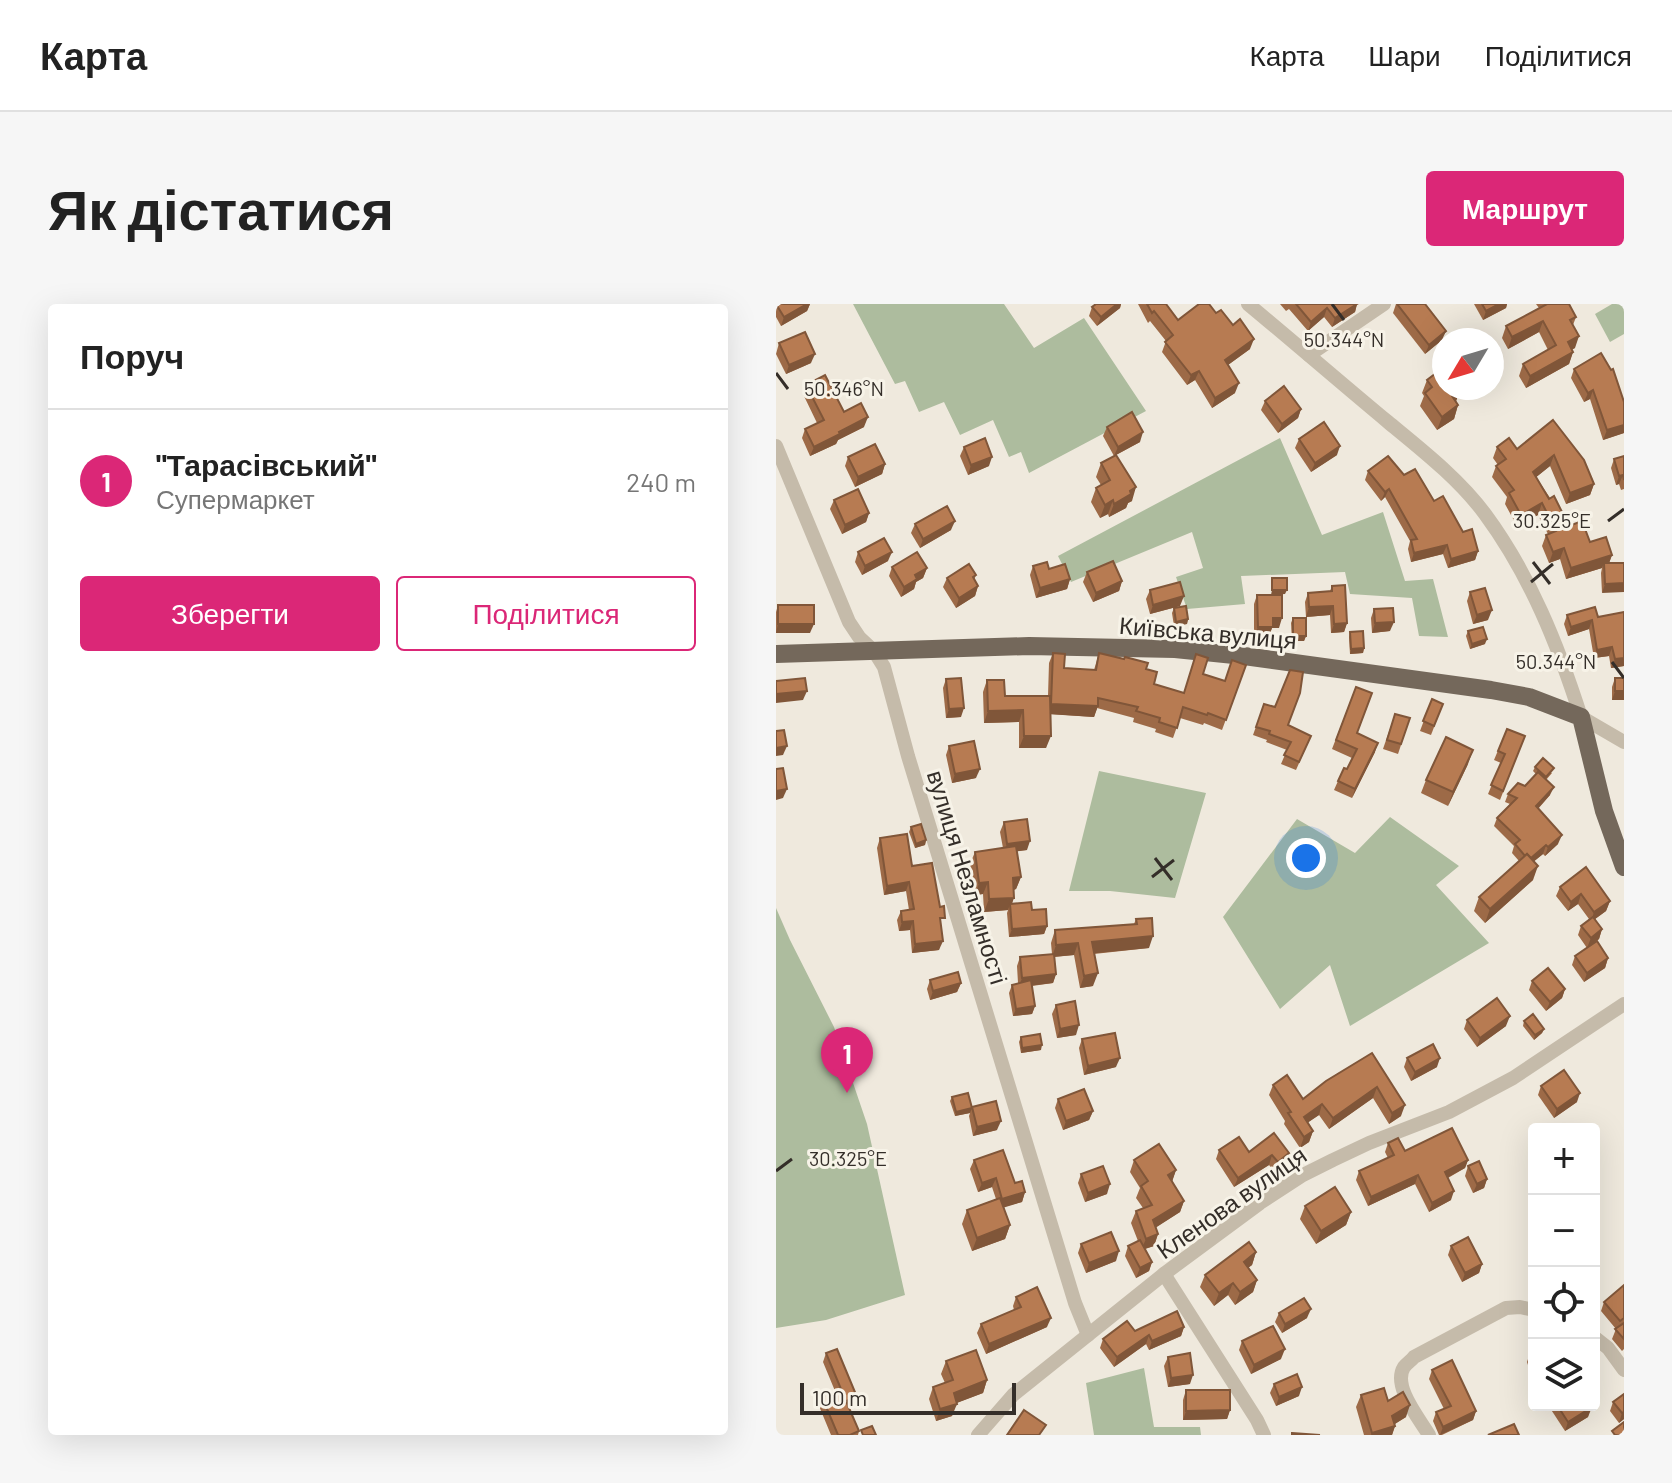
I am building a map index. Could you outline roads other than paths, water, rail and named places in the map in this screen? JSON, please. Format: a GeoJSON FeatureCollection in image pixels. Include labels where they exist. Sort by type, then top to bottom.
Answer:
{"type":"FeatureCollection","features":[{"type":"Feature","properties":{"kind":"main road","name":"Київська вулиця"},"geometry":{"type":"LineString","coordinates":[[776,654],[1029,646],[1175,649],[1491,690],[1529,697],[1581,717]]}},
{"type":"Feature","properties":{"kind":"main road"},"geometry":{"type":"LineString","coordinates":[[1581,717],[1604,811],[1624,867]]}},
{"type":"Feature","properties":{"kind":"street"},"geometry":{"type":"LineString","coordinates":[[1248,304],[1421,450],[1483,511],[1527,581],[1553,635],[1581,717]]}},
{"type":"Feature","properties":{"kind":"street"},"geometry":{"type":"LineString","coordinates":[[1309,355],[1384,304]]}},
{"type":"Feature","properties":{"kind":"street","name":"вулиця Незламності"},"geometry":{"type":"LineString","coordinates":[[776,446],[841,605],[859,637],[874,651],[887,675],[912,771],[1075,1303],[1088,1335]]}},
{"type":"Feature","properties":{"kind":"street","name":"Київська вулиця"},"geometry":{"type":"LineString","coordinates":[[1581,717],[1624,742]]}},
{"type":"Feature","properties":{"kind":"street","name":"Кленова вулиця"},"geometry":{"type":"LineString","coordinates":[[978,1435],[1013,1395],[1164,1274],[1260,1203],[1303,1175],[1369,1143],[1449,1112],[1500,1085],[1624,1004]]}},
{"type":"Feature","properties":{"kind":"street"},"geometry":{"type":"LineString","coordinates":[[1164,1274],[1264,1435]]}},
{"type":"Feature","properties":{"kind":"street"},"geometry":{"type":"LineString","coordinates":[[1429,1435],[1403,1392],[1400,1379],[1404,1367],[1414,1357],[1506,1308],[1528,1309]]}},
{"type":"Feature","properties":{"kind":"street"},"geometry":{"type":"LineString","coordinates":[[1597,1339],[1608,1348],[1624,1370]]}},
{"type":"Feature","properties":{"kind":"place","name":"\"Тарасівський\""},"geometry":{"type":"Point","coordinates":[847,1093]}}]}
